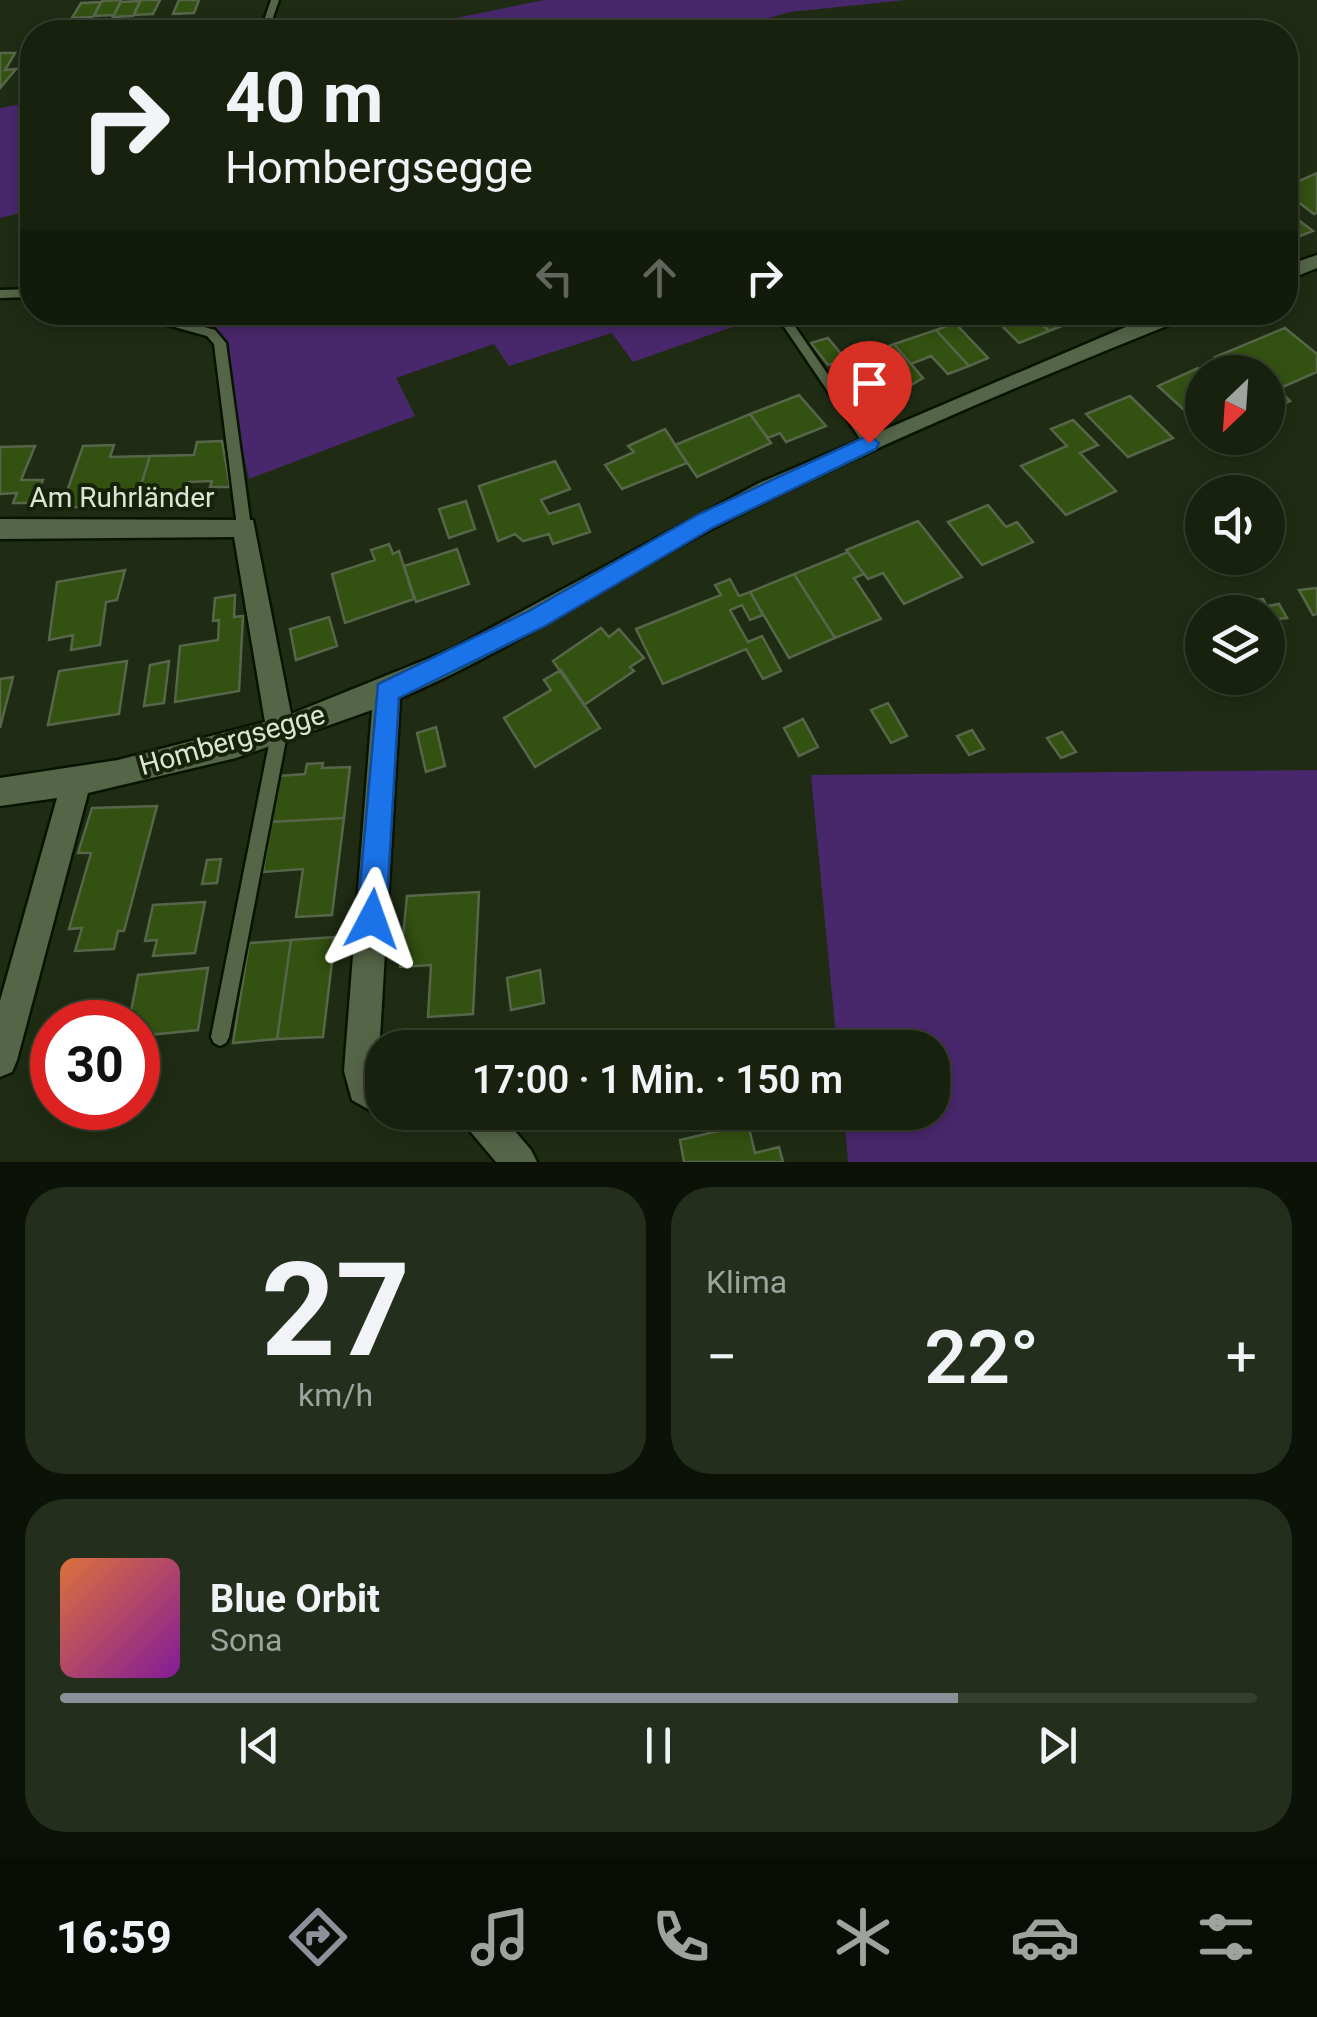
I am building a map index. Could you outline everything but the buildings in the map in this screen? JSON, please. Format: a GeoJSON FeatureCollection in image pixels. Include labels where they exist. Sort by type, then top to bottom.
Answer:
{"type":"FeatureCollection","features":[{"type":"Feature","properties":{"kind":"street","name":"Hombergsegge"},"geometry":{"type":"LineString","coordinates":[[0,792],[76,783],[280,729],[387,692],[537,618],[706,520],[869,443],[1151,325]]}},
{"type":"Feature","properties":{"kind":"street","name":"Am Ruhrländer"},"geometry":{"type":"LineString","coordinates":[[0,529],[244,527],[280,729]]}},
{"type":"Feature","properties":{"kind":"street"},"geometry":{"type":"LineString","coordinates":[[365,1085],[361,1071],[387,692]]}},
{"type":"Feature","properties":{"kind":"street"},"geometry":{"type":"LineString","coordinates":[[0,1060],[76,783]]}},
{"type":"Feature","properties":{"kind":"street"},"geometry":{"type":"LineString","coordinates":[[491,1130],[519,1162]]}},
{"type":"Feature","properties":{"kind":"lane","name":"Am Ruhrländer"},"geometry":{"type":"LineString","coordinates":[[182,325],[211,333],[220,342],[244,527]]}},
{"type":"Feature","properties":{"kind":"lane"},"geometry":{"type":"LineString","coordinates":[[788,325],[869,443]]}},
{"type":"Feature","properties":{"kind":"lane"},"geometry":{"type":"LineString","coordinates":[[220,1036],[280,729]]}},
{"type":"Feature","properties":{"kind":"shaded area"},"geometry":{"type":"Polygon","coordinates":[[[544,0],[906,0],[790,12],[762,20],[445,20],[544,0]]]}},
{"type":"Feature","properties":{"kind":"shaded area"},"geometry":{"type":"Polygon","coordinates":[[[20,104],[20,213],[0,218],[0,108],[20,104]]]}},
{"type":"Feature","properties":{"kind":"shaded area"},"geometry":{"type":"Polygon","coordinates":[[[216,325],[738,325],[633,362],[612,333],[509,366],[494,344],[396,378],[415,416],[249,479],[216,325]]]}},
{"type":"Feature","properties":{"kind":"shaded area"},"geometry":{"type":"Polygon","coordinates":[[[1317,770],[1317,1162],[848,1162],[845,1130],[950,1130],[950,1030],[835,1030],[811,775],[1317,770]]]}},
{"type":"Feature","properties":{"kind":"route"},"geometry":{"type":"LineString","coordinates":[[372,919],[387,692],[537,618],[706,520],[869,443]]}}]}
